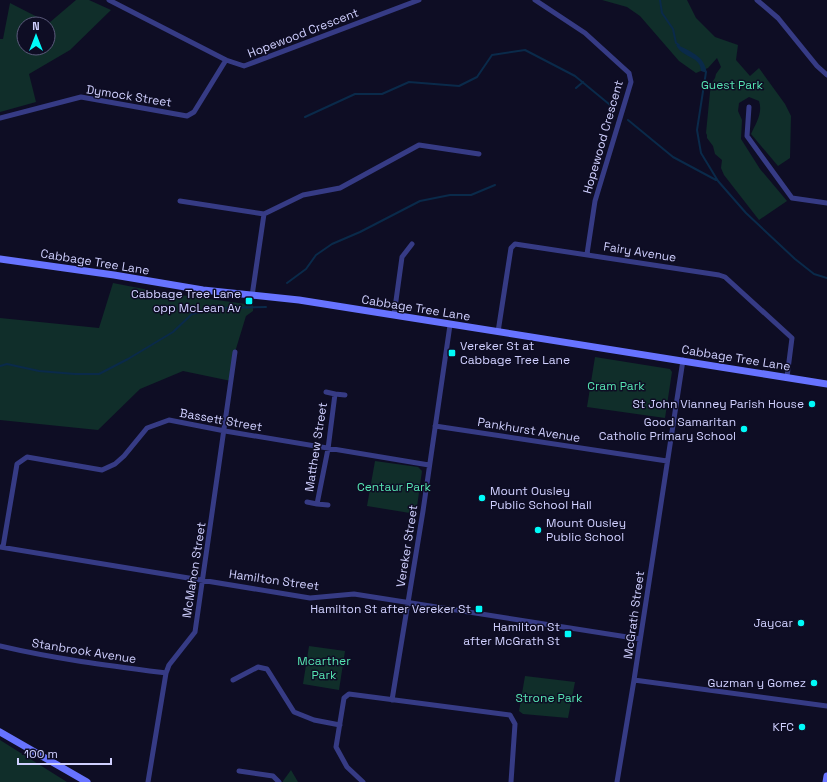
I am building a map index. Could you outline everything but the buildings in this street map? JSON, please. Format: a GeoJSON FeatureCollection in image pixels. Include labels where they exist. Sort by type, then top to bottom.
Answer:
{"type":"FeatureCollection","features":[{"type":"Feature","properties":{"kind":"main road","name":"Cabbage Tree Lane"},"geometry":{"type":"LineString","coordinates":[[0,259],[114,275],[202,290],[299,300],[450,325],[684,360],[827,384]]}},
{"type":"Feature","properties":{"kind":"main road"},"geometry":{"type":"LineString","coordinates":[[0,732],[87,782]]}},
{"type":"Feature","properties":{"kind":"main road"},"geometry":{"type":"LineString","coordinates":[[826,782],[827,776]]}},
{"type":"Feature","properties":{"kind":"street","name":"Hopewood Crescent"},"geometry":{"type":"LineString","coordinates":[[109,0],[226,60],[244,66],[419,0]]}},
{"type":"Feature","properties":{"kind":"street","name":"Hopewood Crescent"},"geometry":{"type":"LineString","coordinates":[[535,0],[585,33],[629,73],[631,82],[595,201],[587,254]]}},
{"type":"Feature","properties":{"kind":"street"},"geometry":{"type":"LineString","coordinates":[[757,0],[778,18],[817,66],[827,75]]}},
{"type":"Feature","properties":{"kind":"street","name":"Dymock Street"},"geometry":{"type":"LineString","coordinates":[[0,118],[81,97],[187,116],[194,112],[226,60]]}},
{"type":"Feature","properties":{"kind":"street"},"geometry":{"type":"LineString","coordinates":[[749,107],[747,136],[792,198],[827,203]]}},
{"type":"Feature","properties":{"kind":"street"},"geometry":{"type":"LineString","coordinates":[[180,201],[264,214],[303,195],[340,188],[419,145],[479,154]]}},
{"type":"Feature","properties":{"kind":"street"},"geometry":{"type":"LineString","coordinates":[[252,296],[264,214]]}},
{"type":"Feature","properties":{"kind":"street"},"geometry":{"type":"LineString","coordinates":[[394,315],[402,257],[412,244]]}},
{"type":"Feature","properties":{"kind":"street","name":"Fairy Avenue"},"geometry":{"type":"LineString","coordinates":[[498,332],[512,245],[515,244],[587,254],[724,277],[792,338],[787,377]]}},
{"type":"Feature","properties":{"kind":"street","name":"Vereker Street"},"geometry":{"type":"LineString","coordinates":[[392,700],[450,325]]}},
{"type":"Feature","properties":{"kind":"street","name":"McMahon Street"},"geometry":{"type":"LineString","coordinates":[[148,782],[166,673],[169,665],[195,632],[225,431],[235,352]]}},
{"type":"Feature","properties":{"kind":"street","name":"McGrath Street"},"geometry":{"type":"LineString","coordinates":[[617,782],[684,360]]}},
{"type":"Feature","properties":{"kind":"street","name":"Matthew Street"},"geometry":{"type":"LineString","coordinates":[[326,392],[345,395]]}},
{"type":"Feature","properties":{"kind":"street","name":"Matthew Street"},"geometry":{"type":"LineString","coordinates":[[317,504],[328,449],[335,394]]}},
{"type":"Feature","properties":{"kind":"street","name":"Bassett Street"},"geometry":{"type":"LineString","coordinates":[[2,547],[17,464],[27,457],[102,470],[115,464],[124,456],[147,428],[169,420],[328,449],[429,465]]}},
{"type":"Feature","properties":{"kind":"street","name":"Pankhurst Avenue"},"geometry":{"type":"LineString","coordinates":[[435,426],[668,462]]}},
{"type":"Feature","properties":{"kind":"street","name":"Matthew Street"},"geometry":{"type":"LineString","coordinates":[[307,502],[328,505]]}},
{"type":"Feature","properties":{"kind":"street","name":"Hamilton Street"},"geometry":{"type":"LineString","coordinates":[[2,547],[310,598],[354,594],[640,639]]}},
{"type":"Feature","properties":{"kind":"street","name":"Stanbrook Avenue"},"geometry":{"type":"LineString","coordinates":[[0,646],[23,652],[82,662],[166,673]]}},
{"type":"Feature","properties":{"kind":"street"},"geometry":{"type":"LineString","coordinates":[[233,680],[258,667],[267,670],[294,712],[314,720],[340,725]]}},
{"type":"Feature","properties":{"kind":"street"},"geometry":{"type":"LineString","coordinates":[[634,680],[827,706]]}},
{"type":"Feature","properties":{"kind":"street"},"geometry":{"type":"LineString","coordinates":[[363,782],[347,767],[336,747],[344,698],[349,694],[510,715],[515,724],[511,782]]}},
{"type":"Feature","properties":{"kind":"street"},"geometry":{"type":"LineString","coordinates":[[239,771],[273,776],[279,782]]}},
{"type":"Feature","properties":{"kind":"green space"},"geometry":{"type":"Polygon","coordinates":[[[76,0],[89,0],[111,10],[70,50],[29,74],[36,102],[0,112],[0,39],[3,39],[10,3],[35,16],[16,16],[16,56],[56,56],[56,17],[76,0]]]}},
{"type":"Feature","properties":{"kind":"green space","name":"Guest Park"},"geometry":{"type":"Polygon","coordinates":[[[602,0],[687,0],[696,18],[715,37],[738,45],[736,60],[750,76],[759,68],[785,104],[791,116],[790,158],[778,166],[751,134],[760,114],[759,101],[749,97],[739,103],[738,111],[742,120],[741,139],[760,169],[787,201],[759,220],[724,175],[721,168],[722,160],[715,154],[713,146],[707,138],[706,133],[710,92],[716,74],[721,67],[717,58],[708,68],[696,73],[679,61],[640,16],[627,7],[602,0]]]}},
{"type":"Feature","properties":{"kind":"green space"},"geometry":{"type":"Polygon","coordinates":[[[113,283],[159,292],[253,305],[253,311],[246,316],[235,352],[231,381],[183,371],[140,389],[98,430],[0,420],[0,318],[99,328],[113,283]]]}},
{"type":"Feature","properties":{"kind":"green space","name":"Cram Park"},"geometry":{"type":"Polygon","coordinates":[[[595,357],[670,369],[672,372],[665,418],[587,407],[595,357]]]}},
{"type":"Feature","properties":{"kind":"green space","name":"Centaur Park"},"geometry":{"type":"Polygon","coordinates":[[[375,461],[418,467],[422,471],[416,514],[367,506],[375,461]]]}},
{"type":"Feature","properties":{"kind":"green space","name":"Mcarther Park"},"geometry":{"type":"Polygon","coordinates":[[[309,646],[345,651],[339,690],[303,684],[309,646]]]}},
{"type":"Feature","properties":{"kind":"green space","name":"Strone Park"},"geometry":{"type":"Polygon","coordinates":[[[525,676],[575,682],[568,718],[523,714],[519,711],[525,676]]]}},
{"type":"Feature","properties":{"kind":"green space"},"geometry":{"type":"Polygon","coordinates":[[[0,740],[67,782],[0,782],[0,740]]]}},
{"type":"Feature","properties":{"kind":"green space"},"geometry":{"type":"Polygon","coordinates":[[[291,770],[298,782],[283,782],[283,781],[291,770]]]}},
{"type":"Feature","properties":{"kind":"water"},"geometry":{"type":"Polygon","coordinates":[[[676,45],[697,56],[706,67],[707,73],[701,71],[698,62],[682,52],[676,45]]]}},
{"type":"Feature","properties":{"kind":"waterway"},"geometry":{"type":"LineString","coordinates":[[660,0],[662,13],[673,29],[676,43],[679,45]]}},
{"type":"Feature","properties":{"kind":"waterway"},"geometry":{"type":"LineString","coordinates":[[305,117],[355,94],[382,94],[409,82],[459,86],[477,77],[492,55],[525,50],[575,76],[615,109]]}},
{"type":"Feature","properties":{"kind":"waterway"},"geometry":{"type":"LineString","coordinates":[[706,72],[697,130],[701,153],[718,181],[746,213],[795,259],[814,274],[827,278]]}},
{"type":"Feature","properties":{"kind":"waterway"},"geometry":{"type":"LineString","coordinates":[[576,88],[583,82]]}},
{"type":"Feature","properties":{"kind":"waterway"},"geometry":{"type":"LineString","coordinates":[[628,120],[673,157],[716,180]]}},
{"type":"Feature","properties":{"kind":"waterway"},"geometry":{"type":"LineString","coordinates":[[287,283],[306,269],[316,255],[332,244],[360,232],[420,201],[450,195],[471,195],[495,185]]}},
{"type":"Feature","properties":{"kind":"waterway"},"geometry":{"type":"LineString","coordinates":[[0,366],[7,364],[39,371],[99,374],[128,359],[173,332],[192,314],[220,308],[266,307]]}},
{"type":"Feature","properties":{"kind":"place","name":"Cabbage Tree Lane opp McLean Av"},"geometry":{"type":"Point","coordinates":[249,301]}},
{"type":"Feature","properties":{"kind":"place","name":"Vereker St at Cabbage Tree Lane"},"geometry":{"type":"Point","coordinates":[452,353]}},
{"type":"Feature","properties":{"kind":"place","name":"St John Vianney Parish House"},"geometry":{"type":"Point","coordinates":[812,404]}},
{"type":"Feature","properties":{"kind":"place","name":"Good Samaritan Catholic Primary School"},"geometry":{"type":"Point","coordinates":[744,429]}},
{"type":"Feature","properties":{"kind":"place","name":"Mount Ousley Public School Hall"},"geometry":{"type":"Point","coordinates":[482,498]}},
{"type":"Feature","properties":{"kind":"place","name":"Mount Ousley Public School"},"geometry":{"type":"Point","coordinates":[538,530]}},
{"type":"Feature","properties":{"kind":"place","name":"Hamilton St after Vereker St"},"geometry":{"type":"Point","coordinates":[479,609]}},
{"type":"Feature","properties":{"kind":"place","name":"Jaycar"},"geometry":{"type":"Point","coordinates":[801,623]}},
{"type":"Feature","properties":{"kind":"place","name":"Hamilton St after McGrath St"},"geometry":{"type":"Point","coordinates":[568,634]}},
{"type":"Feature","properties":{"kind":"place","name":"Guzman y Gomez"},"geometry":{"type":"Point","coordinates":[814,683]}},
{"type":"Feature","properties":{"kind":"place","name":"KFC"},"geometry":{"type":"Point","coordinates":[802,727]}}]}
